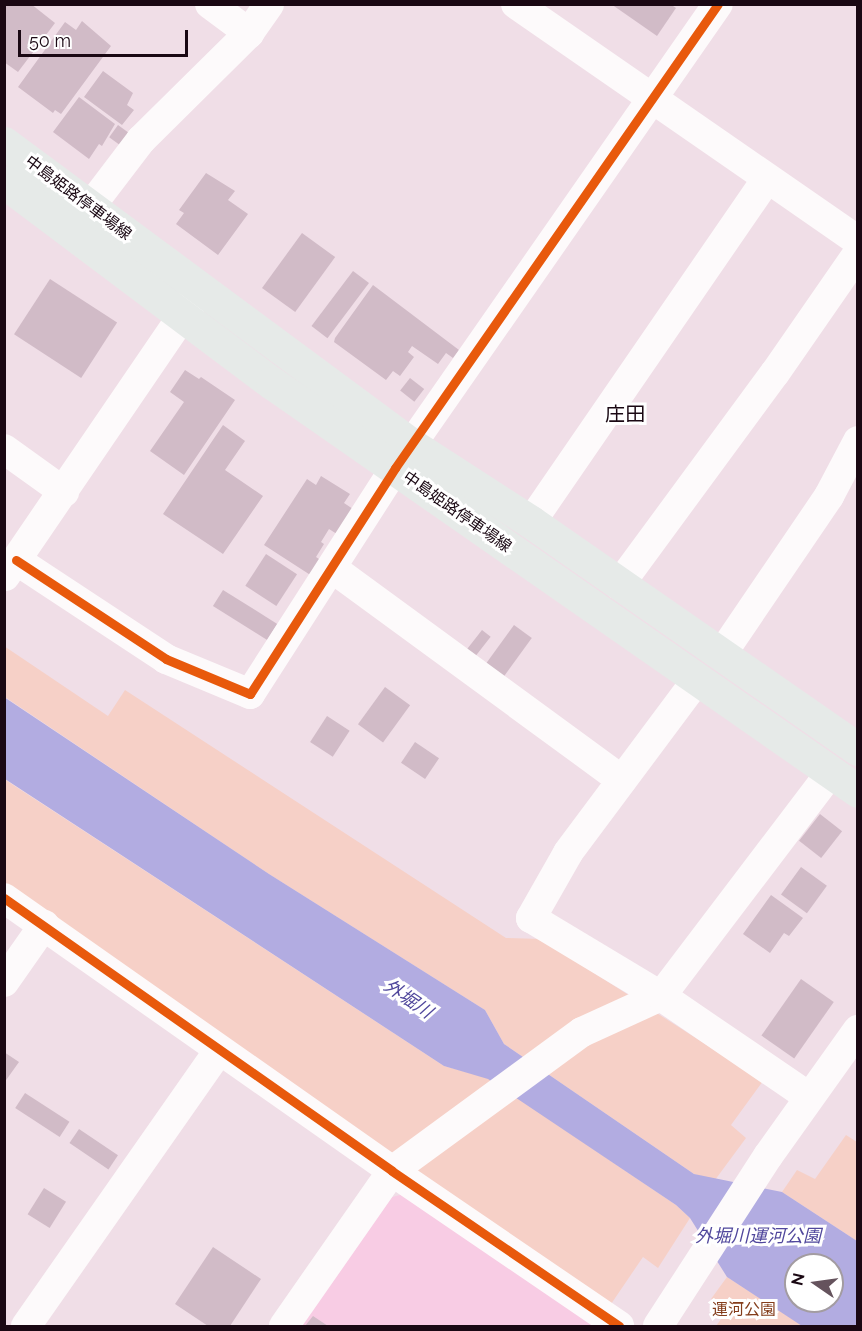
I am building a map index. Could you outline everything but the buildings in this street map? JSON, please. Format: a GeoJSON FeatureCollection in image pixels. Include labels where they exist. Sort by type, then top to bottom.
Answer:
{"type":"FeatureCollection","features":[{"type":"Feature","properties":{"kind":"main road","name":"中島姫路停車場線"},"geometry":{"type":"LineString","coordinates":[[4,143],[90,207],[192,301],[272,383],[403,457],[531,522],[721,655],[856,744]]}},
{"type":"Feature","properties":{"kind":"main road","name":"中島姫路停車場線"},"geometry":{"type":"LineString","coordinates":[[4,182],[192,301]]}},
{"type":"Feature","properties":{"kind":"main road","name":"中島姫路停車場線"},"geometry":{"type":"LineString","coordinates":[[403,457],[696,681],[858,791]]}},
{"type":"Feature","properties":{"kind":"street"},"geometry":{"type":"LineString","coordinates":[[210,4],[249,33]]}},
{"type":"Feature","properties":{"kind":"street"},"geometry":{"type":"LineString","coordinates":[[90,207],[141,140],[249,33],[269,4]]}},
{"type":"Feature","properties":{"kind":"street"},"geometry":{"type":"LineString","coordinates":[[516,4],[652,101],[858,241]]}},
{"type":"Feature","properties":{"kind":"street"},"geometry":{"type":"LineString","coordinates":[[192,301],[10,569],[165,659],[249,694],[403,457],[718,4]]}},
{"type":"Feature","properties":{"kind":"street"},"geometry":{"type":"LineString","coordinates":[[531,522],[767,179]]}},
{"type":"Feature","properties":{"kind":"street"},"geometry":{"type":"LineString","coordinates":[[619,585],[775,374],[858,253]]}},
{"type":"Feature","properties":{"kind":"street"},"geometry":{"type":"LineString","coordinates":[[721,655],[829,496],[858,441]]}},
{"type":"Feature","properties":{"kind":"street"},"geometry":{"type":"LineString","coordinates":[[4,449],[64,492]]}},
{"type":"Feature","properties":{"kind":"street"},"geometry":{"type":"LineString","coordinates":[[332,568],[622,780]]}},
{"type":"Feature","properties":{"kind":"street"},"geometry":{"type":"LineString","coordinates":[[696,681],[568,853],[531,918],[661,996],[809,1097]]}},
{"type":"Feature","properties":{"kind":"street"},"geometry":{"type":"LineString","coordinates":[[284,1326],[392,1171],[491,1101],[582,1032],[661,996],[830,773]]}},
{"type":"Feature","properties":{"kind":"street"},"geometry":{"type":"LineString","coordinates":[[4,898],[392,1171],[619,1326]]}},
{"type":"Feature","properties":{"kind":"street"},"geometry":{"type":"LineString","coordinates":[[4,982],[44,925]]}},
{"type":"Feature","properties":{"kind":"street"},"geometry":{"type":"LineString","coordinates":[[666,1314],[768,1156],[858,1030]]}},
{"type":"Feature","properties":{"kind":"street"},"geometry":{"type":"LineString","coordinates":[[26,1326],[219,1050]]}},
{"type":"Feature","properties":{"kind":"shaded area"},"geometry":{"type":"Polygon","coordinates":[[[404,1194],[600,1326],[300,1326],[392,1197],[404,1194]]]}},
{"type":"Feature","properties":{"kind":"green space"},"geometry":{"type":"Polygon","coordinates":[[[4,646],[108,716],[125,690],[506,938],[541,939],[763,1081],[731,1125],[746,1138],[715,1180],[694,1174],[504,1044],[485,1010],[269,874],[5,697],[4,646]]]}},
{"type":"Feature","properties":{"kind":"green space"},"geometry":{"type":"Polygon","coordinates":[[[4,779],[444,1066],[488,1078],[676,1205],[690,1218],[658,1268],[643,1257],[609,1307],[5,889],[4,779]]]}},
{"type":"Feature","properties":{"kind":"green space"},"geometry":{"type":"Polygon","coordinates":[[[846,1135],[857,1142],[857,1241],[782,1192],[797,1170],[815,1179],[846,1135]]]}},
{"type":"Feature","properties":{"kind":"green space","name":"運河公園"},"geometry":{"type":"Polygon","coordinates":[[[727,1277],[803,1326],[716,1326],[727,1311],[711,1299],[727,1277]]]}},
{"type":"Feature","properties":{"kind":"water","name":"外堀川運河公園"},"geometry":{"type":"Polygon","coordinates":[[[4,697],[269,874],[485,1010],[504,1044],[694,1174],[782,1192],[857,1241],[857,1326],[802,1326],[727,1277],[690,1218],[676,1205],[488,1079],[444,1066],[5,779],[4,697]]]}},
{"type":"Feature","properties":{"kind":"cycle path"},"geometry":{"type":"LineString","coordinates":[[16,560],[166,659],[250,694],[395,468],[718,4]]}},
{"type":"Feature","properties":{"kind":"cycle path"},"geometry":{"type":"LineString","coordinates":[[4,898],[392,1171],[619,1326]]}},
{"type":"Feature","properties":{"kind":"district","name":"庄田"},"geometry":{"type":"Point","coordinates":[625,414]}},
{"type":"Feature","properties":{"kind":"water label","name":"外堀川"},"geometry":{"type":"Point","coordinates":[408,999]}}]}
